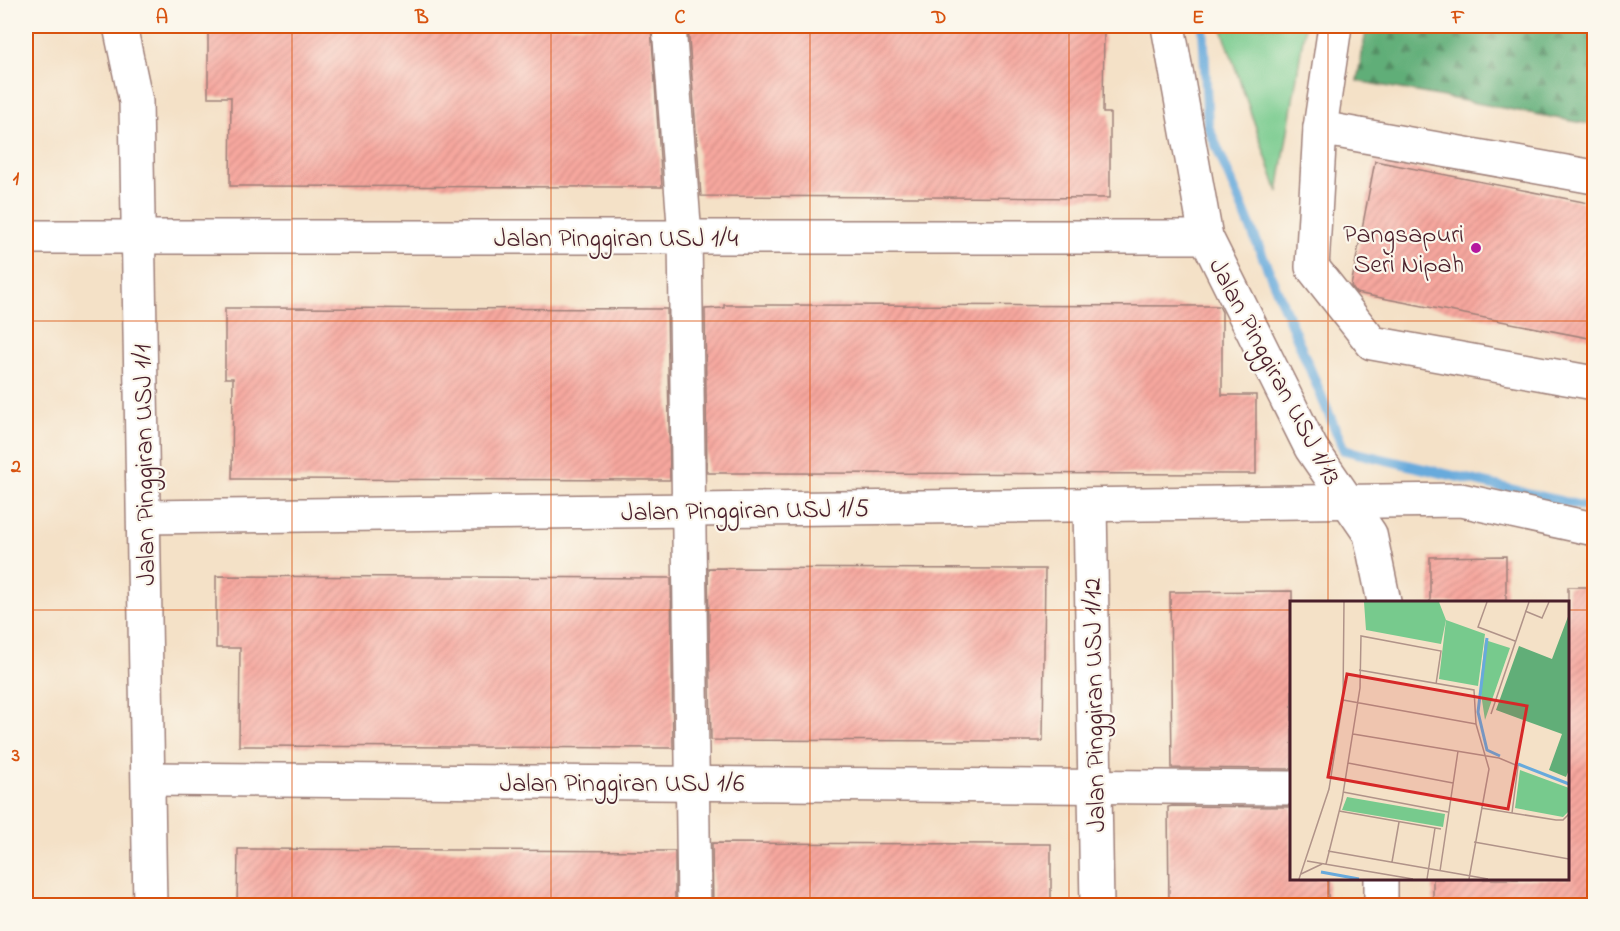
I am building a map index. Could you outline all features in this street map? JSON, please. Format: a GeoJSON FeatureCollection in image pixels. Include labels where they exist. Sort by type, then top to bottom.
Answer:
{"type":"FeatureCollection","features":[{"type":"Feature","properties":{"kind":"street","name":"Jalan Pinggiran USJ 1/1"},"geometry":{"type":"LineString","coordinates":[[120,26],[136,102],[136,237],[144,517],[150,906]]}},
{"type":"Feature","properties":{"kind":"street"},"geometry":{"type":"LineString","coordinates":[[669,26],[684,237],[690,510],[694,906]]}},
{"type":"Feature","properties":{"kind":"street","name":"Jalan Pinggiran USJ 1/13"},"geometry":{"type":"LineString","coordinates":[[1168,26],[1206,237],[1311,448],[1370,534],[1384,601]]}},
{"type":"Feature","properties":{"kind":"street"},"geometry":{"type":"LineString","coordinates":[[1335,26],[1320,128],[1311,267],[1372,343],[1594,383]]}},
{"type":"Feature","properties":{"kind":"street"},"geometry":{"type":"LineString","coordinates":[[1320,128],[1594,177]]}},
{"type":"Feature","properties":{"kind":"street","name":"Jalan Pinggiran USJ 1/4"},"geometry":{"type":"LineString","coordinates":[[26,237],[1206,237]]}},
{"type":"Feature","properties":{"kind":"street","name":"Jalan Pinggiran USJ 1/5"},"geometry":{"type":"LineString","coordinates":[[144,517],[1461,500],[1594,529]]}},
{"type":"Feature","properties":{"kind":"street","name":"Jalan Pinggiran USJ 1/12"},"geometry":{"type":"LineString","coordinates":[[1090,505],[1098,906]]}},
{"type":"Feature","properties":{"kind":"street","name":"Jalan Pinggiran USJ 1/6"},"geometry":{"type":"LineString","coordinates":[[149,779],[1290,788]]}},
{"type":"Feature","properties":{"kind":"street"},"geometry":{"type":"LineString","coordinates":[[1381,880],[1381,906]]}},
{"type":"Feature","properties":{"kind":"green space"},"geometry":{"type":"Polygon","coordinates":[[[1221,26],[1305,26],[1278,192],[1221,26]]]}},
{"type":"Feature","properties":{"kind":"green space"},"geometry":{"type":"Polygon","coordinates":[[[1367,26],[1594,26],[1594,125],[1357,81],[1367,26]]]}},
{"type":"Feature","properties":{"kind":"building"},"geometry":{"type":"Polygon","coordinates":[[[208,26],[651,26],[662,187],[230,186],[231,97],[208,97],[208,26]]]}},
{"type":"Feature","properties":{"kind":"building"},"geometry":{"type":"Polygon","coordinates":[[[688,26],[1104,26],[1103,113],[1110,113],[1110,198],[701,196],[688,26]]]}},
{"type":"Feature","properties":{"kind":"building","name":"Pangsapuri Seri Nipah"},"geometry":{"type":"Polygon","coordinates":[[[1375,161],[1594,204],[1594,339],[1356,293],[1351,286],[1375,161]]]}},
{"type":"Feature","properties":{"kind":"building"},"geometry":{"type":"Polygon","coordinates":[[[724,305],[1219,306],[1222,312],[1222,395],[1256,395],[1256,474],[707,473],[705,309],[724,308],[724,305]]]}},
{"type":"Feature","properties":{"kind":"building"},"geometry":{"type":"Polygon","coordinates":[[[225,308],[667,309],[670,480],[232,479],[233,378],[225,378],[225,308]]]}},
{"type":"Feature","properties":{"kind":"building"},"geometry":{"type":"Polygon","coordinates":[[[1506,556],[1506,601],[1430,601],[1430,557],[1506,556]]]}},
{"type":"Feature","properties":{"kind":"building"},"geometry":{"type":"Polygon","coordinates":[[[708,568],[1045,569],[1043,741],[711,740],[708,568]]]}},
{"type":"Feature","properties":{"kind":"building"},"geometry":{"type":"Polygon","coordinates":[[[216,576],[671,578],[673,748],[239,746],[240,648],[216,648],[216,576]]]}},
{"type":"Feature","properties":{"kind":"building"},"geometry":{"type":"Polygon","coordinates":[[[1568,587],[1594,587],[1594,906],[1433,906],[1433,880],[1569,880],[1568,587]]]}},
{"type":"Feature","properties":{"kind":"building"},"geometry":{"type":"Polygon","coordinates":[[[1292,591],[1292,601],[1290,601],[1290,769],[1172,768],[1170,592],[1292,591]]]}},
{"type":"Feature","properties":{"kind":"building"},"geometry":{"type":"Polygon","coordinates":[[[1168,807],[1290,807],[1290,880],[1328,880],[1328,906],[1169,906],[1168,807]]]}},
{"type":"Feature","properties":{"kind":"building"},"geometry":{"type":"Polygon","coordinates":[[[712,843],[1051,844],[1051,906],[713,906],[712,843]]]}},
{"type":"Feature","properties":{"kind":"building"},"geometry":{"type":"Polygon","coordinates":[[[238,849],[675,851],[675,906],[237,906],[238,849]]]}},
{"type":"Feature","properties":{"kind":"waterway"},"geometry":{"type":"LineString","coordinates":[[1203,26],[1208,126],[1344,450],[1594,509]]}},
{"type":"Feature","properties":{"kind":"place","name":"Pangsapuri Seri Nipah"},"geometry":{"type":"Point","coordinates":[1476,248]}}]}
